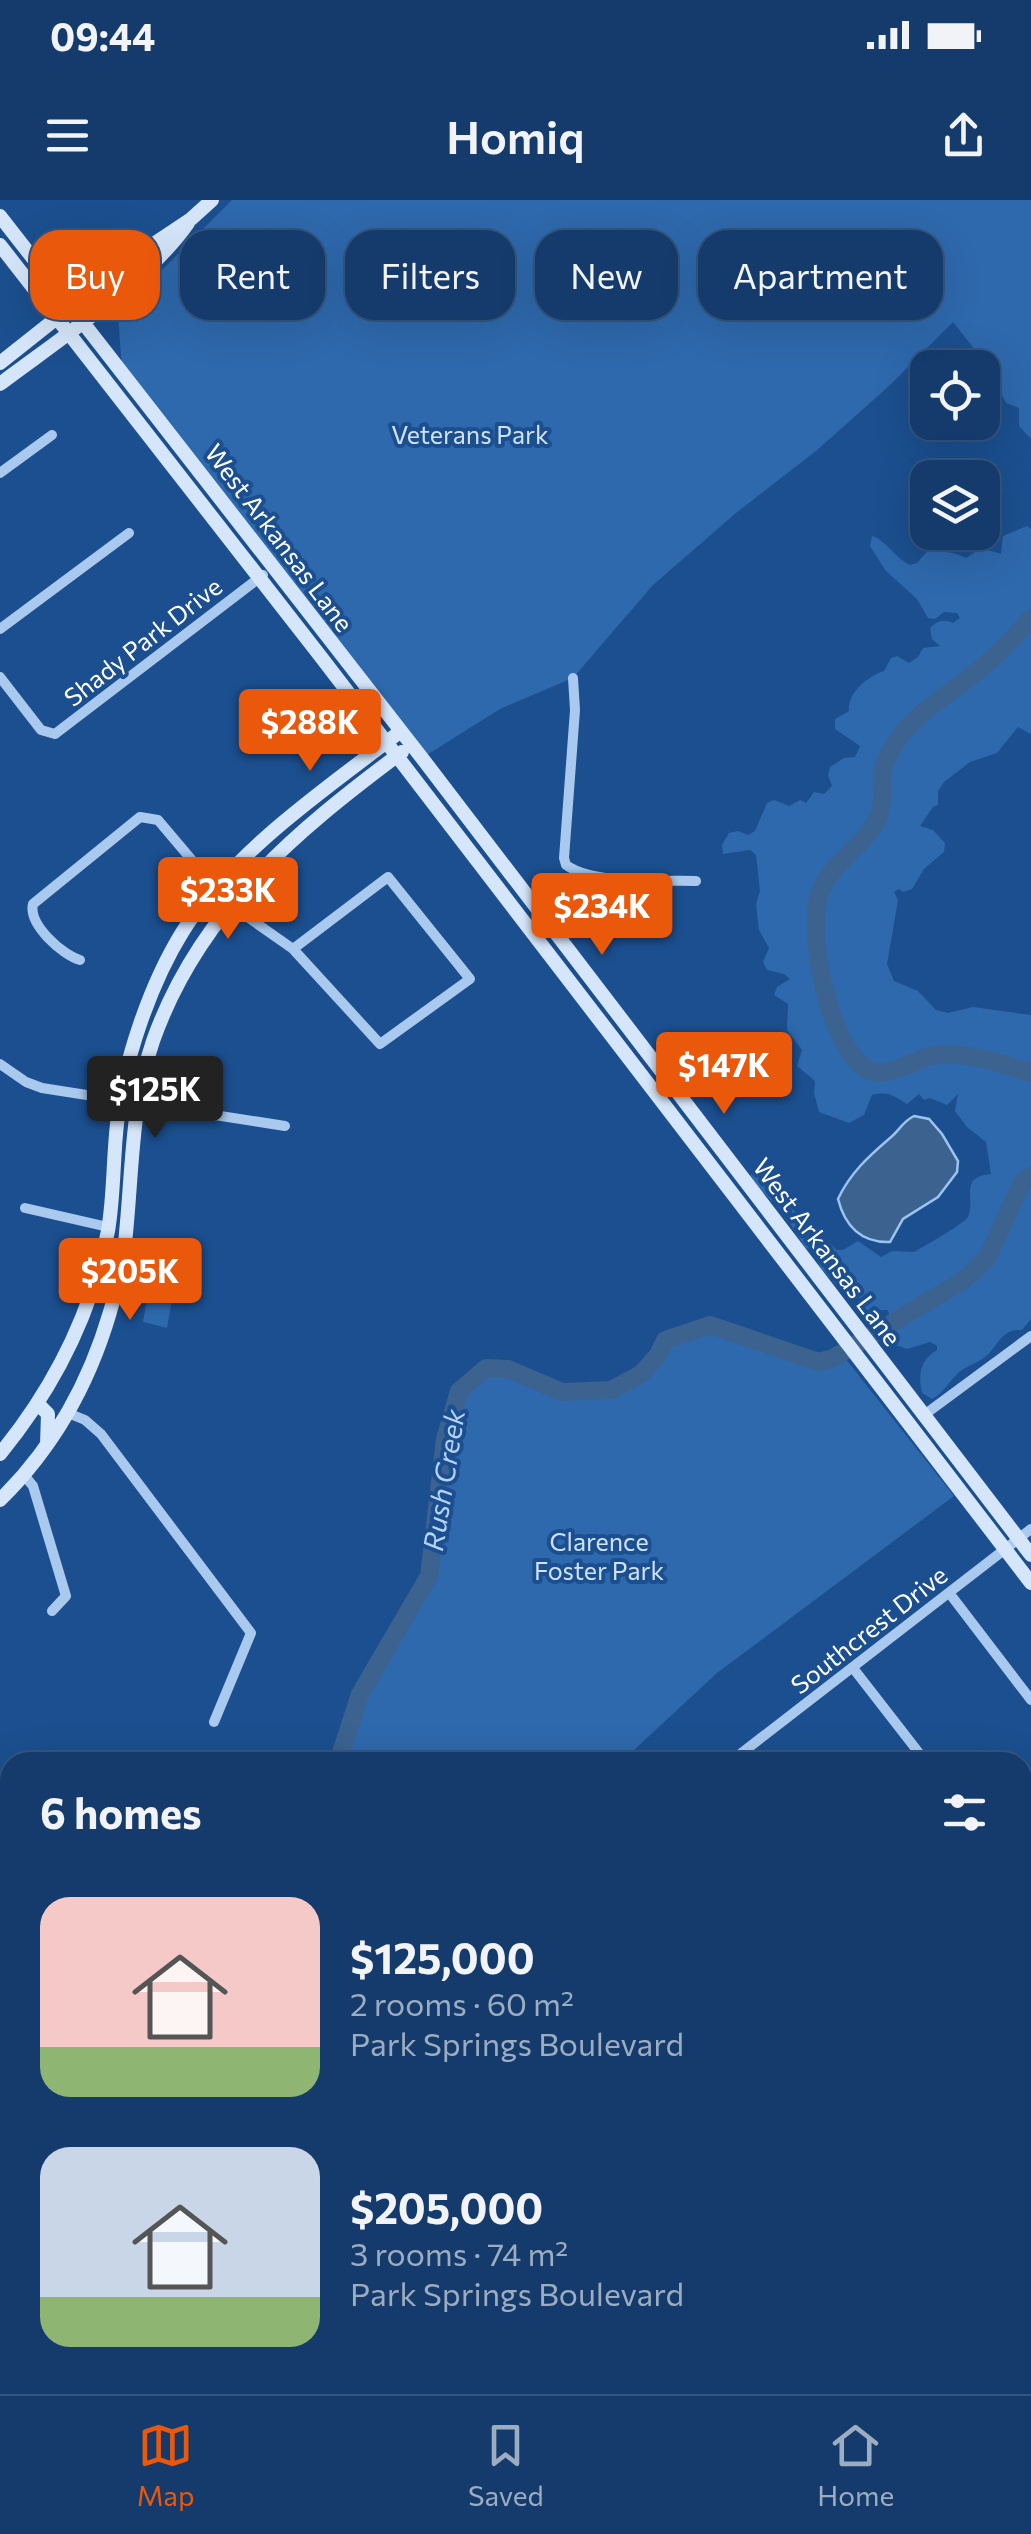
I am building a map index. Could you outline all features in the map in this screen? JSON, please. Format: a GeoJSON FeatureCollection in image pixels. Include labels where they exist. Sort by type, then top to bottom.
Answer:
{"type":"FeatureCollection","features":[{"type":"Feature","properties":{"kind":"main road"},"geometry":{"type":"LineString","coordinates":[[160,238],[212,200]]}},
{"type":"Feature","properties":{"kind":"main road","name":"West Arkansas Lane"},"geometry":{"type":"LineString","coordinates":[[0,216],[30,254]]}},
{"type":"Feature","properties":{"kind":"main road"},"geometry":{"type":"LineString","coordinates":[[160,256],[174,244],[191,218]]}},
{"type":"Feature","properties":{"kind":"main road","name":"West Arkansas Lane"},"geometry":{"type":"LineString","coordinates":[[0,245],[30,283]]}},
{"type":"Feature","properties":{"kind":"main road"},"geometry":{"type":"LineString","coordinates":[[0,364],[55,320]]}},
{"type":"Feature","properties":{"kind":"main road","name":"West Arkansas Lane"},"geometry":{"type":"LineString","coordinates":[[59,320],[1031,1583]]}},
{"type":"Feature","properties":{"kind":"main road"},"geometry":{"type":"LineString","coordinates":[[0,384],[83,320]]}},
{"type":"Feature","properties":{"kind":"main road","name":"West Arkansas Lane"},"geometry":{"type":"LineString","coordinates":[[83,320],[1031,1556]]}},
{"type":"Feature","properties":{"kind":"main road"},"geometry":{"type":"LineString","coordinates":[[0,1454],[38,1404],[84,1317],[108,1228],[129,1061],[183,931],[216,888],[251,852],[401,731]]}},
{"type":"Feature","properties":{"kind":"main road"},"geometry":{"type":"LineString","coordinates":[[0,1500],[47,1446],[95,1362],[122,1272],[131,1162],[152,1046],[192,954],[229,904],[268,862],[411,746]]}},
{"type":"Feature","properties":{"kind":"main road"},"geometry":{"type":"LineString","coordinates":[[38,1404],[48,1414],[47,1446]]}},
{"type":"Feature","properties":{"kind":"street"},"geometry":{"type":"LineString","coordinates":[[0,472],[52,435]]}},
{"type":"Feature","properties":{"kind":"street"},"geometry":{"type":"LineString","coordinates":[[0,629],[129,533]]}},
{"type":"Feature","properties":{"kind":"street","name":"Shady Park Drive"},"geometry":{"type":"LineString","coordinates":[[0,677],[41,730],[55,734],[272,568]]}},
{"type":"Feature","properties":{"kind":"street"},"geometry":{"type":"LineString","coordinates":[[572,678],[576,710],[566,865],[577,872],[633,880],[696,881]]}},
{"type":"Feature","properties":{"kind":"street"},"geometry":{"type":"LineString","coordinates":[[80,960],[64,953],[33,918],[32,904],[135,820],[150,816],[158,820],[229,904],[293,948],[380,1044],[470,979],[388,878],[293,948]]}},
{"type":"Feature","properties":{"kind":"street"},"geometry":{"type":"LineString","coordinates":[[0,1064],[42,1088],[285,1126]]}},
{"type":"Feature","properties":{"kind":"street"},"geometry":{"type":"LineString","coordinates":[[24,1208],[108,1228]]}},
{"type":"Feature","properties":{"kind":"street"},"geometry":{"type":"LineString","coordinates":[[924,1415],[1031,1336]]}},
{"type":"Feature","properties":{"kind":"street"},"geometry":{"type":"LineString","coordinates":[[68,1413],[102,1434],[251,1633],[214,1722]]}},
{"type":"Feature","properties":{"kind":"street"},"geometry":{"type":"LineString","coordinates":[[24,1475],[32,1486],[66,1596],[52,1611]]}},
{"type":"Feature","properties":{"kind":"street","name":"Southcrest Drive"},"geometry":{"type":"LineString","coordinates":[[743,1752],[1031,1529]]}},
{"type":"Feature","properties":{"kind":"street"},"geometry":{"type":"LineString","coordinates":[[950,1594],[1031,1700]]}},
{"type":"Feature","properties":{"kind":"street"},"geometry":{"type":"LineString","coordinates":[[853,1668],[918,1752]]}},
{"type":"Feature","properties":{"kind":"green space","name":"Veterans Park"},"geometry":{"type":"Polygon","coordinates":[[[232,200],[1031,200],[1031,439],[1019,426],[1019,408],[1006,403],[1000,390],[1000,350],[975,350],[953,322],[925,350],[910,350],[910,365],[889,386],[653,585],[573,678],[500,709],[422,758],[122,369],[118,320],[160,320],[160,272],[180,252],[180,320],[325,320],[325,230],[202,230],[232,200]]]}},
{"type":"Feature","properties":{"kind":"green space"},"geometry":{"type":"Polygon","coordinates":[[[1027,526],[1031,529],[1031,734],[1018,727],[997,753],[970,762],[938,791],[938,805],[920,826],[933,830],[945,843],[944,852],[924,869],[912,889],[894,892],[898,900],[887,964],[894,981],[918,991],[936,1010],[948,1013],[973,1007],[1031,1015],[1031,1319],[1022,1330],[1004,1335],[984,1358],[958,1373],[932,1399],[922,1393],[921,1374],[937,1346],[930,1342],[907,1349],[887,1342],[887,1310],[866,1311],[858,1296],[837,1286],[783,1212],[750,1180],[751,1174],[764,1170],[783,1188],[792,1208],[837,1250],[858,1241],[881,1257],[892,1251],[914,1252],[968,1217],[971,1184],[991,1174],[986,1142],[955,1111],[958,1094],[947,1105],[930,1098],[924,1100],[919,1094],[907,1104],[887,1094],[872,1095],[864,1115],[849,1123],[819,1112],[815,1081],[797,1066],[802,1050],[787,1030],[788,1004],[774,995],[777,987],[790,979],[767,970],[763,962],[769,948],[759,930],[756,855],[750,850],[723,854],[722,845],[729,833],[748,835],[755,831],[767,803],[774,800],[789,806],[800,800],[806,803],[814,792],[824,794],[832,786],[830,767],[844,758],[855,757],[860,746],[835,729],[835,719],[849,711],[855,692],[865,681],[884,671],[891,658],[897,656],[909,663],[923,648],[940,646],[932,639],[930,628],[938,622],[953,623],[960,618],[957,613],[944,612],[935,619],[928,618],[917,599],[886,571],[870,546],[872,536],[910,565],[928,550],[966,558],[978,550],[1001,554],[1003,536],[1027,526]]]}},
{"type":"Feature","properties":{"kind":"green space"},"geometry":{"type":"Polygon","coordinates":[[[151,1278],[175,1282],[167,1328],[143,1322],[151,1278]]]}},
{"type":"Feature","properties":{"kind":"green space","name":"Clarence Foster Park"},"geometry":{"type":"Polygon","coordinates":[[[710,1325],[819,1362],[841,1353],[954,1496],[717,1673],[632,1752],[341,1752],[360,1694],[429,1576],[450,1412],[459,1391],[486,1368],[506,1371],[560,1391],[608,1390],[636,1376],[665,1340],[710,1325]]]}},
{"type":"Feature","properties":{"kind":"shaded area"},"geometry":{"type":"Polygon","coordinates":[[[914,1116],[929,1119],[942,1134],[958,1161],[957,1172],[938,1197],[903,1219],[890,1242],[870,1240],[850,1225],[838,1199],[861,1165],[914,1116]]]}},
{"type":"Feature","properties":{"kind":"waterway","name":"Rush Creek"},"geometry":{"type":"LineString","coordinates":[[1031,618],[992,659],[916,719],[895,743],[883,769],[880,812],[869,833],[821,890],[816,932],[818,959],[832,1016],[856,1059],[870,1071],[885,1072],[946,1054],[984,1059],[1031,1073]]}},
{"type":"Feature","properties":{"kind":"waterway","name":"Rush Creek"},"geometry":{"type":"LineString","coordinates":[[341,1752],[360,1694],[429,1576],[445,1439],[459,1391],[486,1368],[508,1369],[562,1392],[611,1390],[641,1374],[665,1340],[710,1325],[819,1362],[833,1358],[964,1280],[987,1258],[1022,1183],[1031,1175]]}}]}
